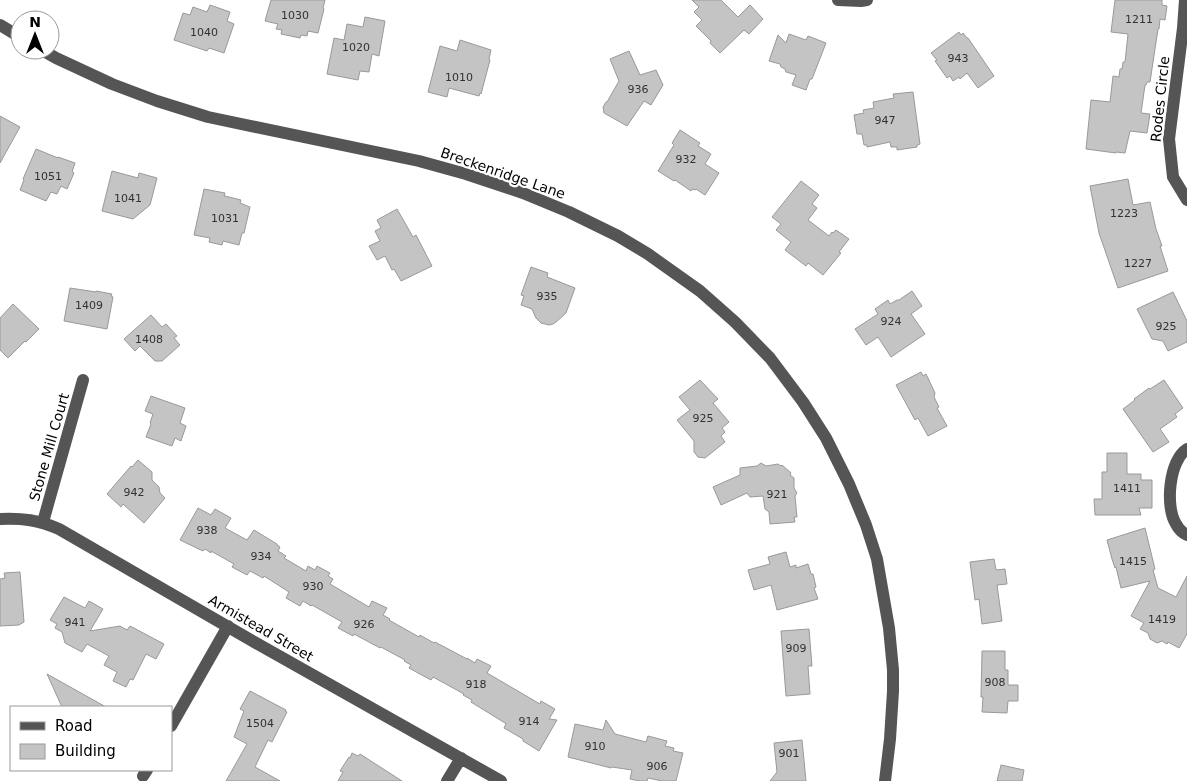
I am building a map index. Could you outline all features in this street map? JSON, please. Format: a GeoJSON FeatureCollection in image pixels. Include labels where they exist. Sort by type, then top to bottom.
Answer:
{"type":"FeatureCollection","features":[{"type":"Feature","properties":{"kind":"street"},"geometry":{"type":"LineString","coordinates":[[838,0],[867,0]]}},
{"type":"Feature","properties":{"kind":"street","name":"Rodes Circle"},"geometry":{"type":"LineString","coordinates":[[1185,0],[1185,29],[1169,139],[1172,176],[1187,200]]}},
{"type":"Feature","properties":{"kind":"street","name":"Breckenridge Lane"},"geometry":{"type":"LineString","coordinates":[[60,60],[112,84],[208,117],[419,161],[523,193],[569,212],[618,236],[648,254],[700,291],[735,322],[770,358],[803,402],[826,438],[866,524],[879,569],[889,628],[893,670],[890,739],[885,781]]}},
{"type":"Feature","properties":{"kind":"street","name":"Stone Mill Court"},"geometry":{"type":"LineString","coordinates":[[43,522],[83,380]]}},
{"type":"Feature","properties":{"kind":"street"},"geometry":{"type":"LineString","coordinates":[[1187,449],[1174,466],[1168,495],[1175,523],[1187,536]]}},
{"type":"Feature","properties":{"kind":"street","name":"Armistead Street"},"geometry":{"type":"LineString","coordinates":[[0,519],[14,518],[43,522],[66,533],[501,781]]}},
{"type":"Feature","properties":{"kind":"street"},"geometry":{"type":"LineString","coordinates":[[172,724],[228,626]]}},
{"type":"Feature","properties":{"kind":"street"},"geometry":{"type":"LineString","coordinates":[[447,781],[461,758]]}},
{"type":"Feature","properties":{"kind":"building"},"geometry":{"type":"Polygon","coordinates":[[[271,0],[325,0],[318,33],[308,31],[307,36],[301,35],[300,38],[281,34],[282,30],[276,29],[278,24],[265,21],[271,0]]]}},
{"type":"Feature","properties":{"kind":"building"},"geometry":{"type":"Polygon","coordinates":[[[692,0],[721,0],[738,17],[750,5],[763,19],[749,34],[744,30],[720,53],[696,26],[702,20],[694,12],[699,7],[692,0]]]}},
{"type":"Feature","properties":{"kind":"building"},"geometry":{"type":"Polygon","coordinates":[[[1115,0],[1162,0],[1162,5],[1167,6],[1165,20],[1160,19],[1150,82],[1147,82],[1145,85],[1141,113],[1150,114],[1147,133],[1130,131],[1125,153],[1086,149],[1091,100],[1110,102],[1113,76],[1119,77],[1120,69],[1122,69],[1123,62],[1125,62],[1128,34],[1111,32],[1115,0]]]}},
{"type":"Feature","properties":{"kind":"building"},"geometry":{"type":"Polygon","coordinates":[[[210,5],[230,12],[227,21],[234,24],[224,53],[209,48],[207,51],[174,40],[183,13],[190,15],[193,7],[207,12],[210,5]]]}},
{"type":"Feature","properties":{"kind":"building"},"geometry":{"type":"Polygon","coordinates":[[[365,17],[385,21],[379,56],[372,54],[369,72],[360,71],[358,80],[327,74],[334,38],[344,40],[347,24],[363,27],[365,17]]]}},
{"type":"Feature","properties":{"kind":"building"},"geometry":{"type":"Polygon","coordinates":[[[959,32],[968,38],[994,76],[978,88],[967,73],[960,79],[959,77],[953,81],[950,76],[947,78],[931,53],[959,32]]]}},
{"type":"Feature","properties":{"kind":"building"},"geometry":{"type":"Polygon","coordinates":[[[789,34],[806,40],[808,36],[826,43],[806,90],[792,85],[796,75],[786,72],[780,64],[769,61],[778,35],[786,43],[789,34]]]}},
{"type":"Feature","properties":{"kind":"building"},"geometry":{"type":"Polygon","coordinates":[[[460,40],[491,50],[481,94],[479,96],[449,88],[447,97],[428,92],[440,46],[457,51],[460,40]]]}},
{"type":"Feature","properties":{"kind":"building"},"geometry":{"type":"Polygon","coordinates":[[[629,51],[640,75],[656,70],[663,85],[651,105],[644,101],[627,126],[604,113],[603,107],[619,81],[610,59],[629,51]]]}},
{"type":"Feature","properties":{"kind":"building"},"geometry":{"type":"Polygon","coordinates":[[[913,92],[920,144],[917,147],[897,150],[897,147],[891,147],[890,142],[867,147],[867,145],[864,145],[862,134],[857,134],[854,115],[864,113],[863,110],[874,108],[873,102],[894,98],[893,94],[913,92]]]}},
{"type":"Feature","properties":{"kind":"building"},"geometry":{"type":"Polygon","coordinates":[[[0,116],[20,127],[0,163],[0,116]]]}},
{"type":"Feature","properties":{"kind":"building"},"geometry":{"type":"Polygon","coordinates":[[[680,130],[700,143],[698,146],[711,154],[705,164],[719,173],[705,195],[696,189],[691,191],[658,171],[674,145],[672,143],[680,130]]]}},
{"type":"Feature","properties":{"kind":"building"},"geometry":{"type":"Polygon","coordinates":[[[36,149],[75,163],[72,172],[74,173],[67,189],[61,186],[57,194],[51,192],[46,201],[20,190],[36,149]]]}},
{"type":"Feature","properties":{"kind":"building"},"geometry":{"type":"Polygon","coordinates":[[[112,171],[138,178],[139,173],[157,178],[150,205],[133,219],[102,211],[112,171]]]}},
{"type":"Feature","properties":{"kind":"building"},"geometry":{"type":"Polygon","coordinates":[[[1128,179],[1133,205],[1150,202],[1168,271],[1118,288],[1099,233],[1090,186],[1128,179]]]}},
{"type":"Feature","properties":{"kind":"building"},"geometry":{"type":"Polygon","coordinates":[[[801,181],[819,195],[812,204],[817,208],[808,220],[829,236],[836,230],[849,239],[839,252],[841,253],[823,275],[808,263],[806,266],[785,250],[791,242],[776,230],[781,224],[772,217],[801,181]]]}},
{"type":"Feature","properties":{"kind":"building"},"geometry":{"type":"Polygon","coordinates":[[[204,189],[225,193],[224,196],[241,200],[240,203],[250,207],[239,245],[223,241],[222,245],[209,242],[210,238],[194,235],[204,189]]]}},
{"type":"Feature","properties":{"kind":"building"},"geometry":{"type":"Polygon","coordinates":[[[397,209],[413,237],[416,235],[432,266],[401,281],[394,269],[392,270],[385,256],[377,260],[369,246],[380,241],[375,231],[381,228],[377,220],[397,209]]]}},
{"type":"Feature","properties":{"kind":"building"},"geometry":{"type":"Polygon","coordinates":[[[531,267],[548,273],[547,277],[575,288],[566,313],[553,324],[541,323],[536,318],[532,309],[521,305],[524,296],[521,295],[531,267]]]}},
{"type":"Feature","properties":{"kind":"building"},"geometry":{"type":"Polygon","coordinates":[[[70,288],[112,294],[107,329],[64,321],[70,288]]]}},
{"type":"Feature","properties":{"kind":"building"},"geometry":{"type":"Polygon","coordinates":[[[912,291],[922,306],[911,314],[925,334],[891,357],[878,337],[866,345],[855,329],[878,314],[875,309],[888,300],[890,304],[912,291]]]}},
{"type":"Feature","properties":{"kind":"building"},"geometry":{"type":"Polygon","coordinates":[[[1173,292],[1187,321],[1187,342],[1168,351],[1163,341],[1152,339],[1137,309],[1173,292]]]}},
{"type":"Feature","properties":{"kind":"building"},"geometry":{"type":"Polygon","coordinates":[[[13,304],[39,329],[8,358],[0,350],[0,318],[13,304]]]}},
{"type":"Feature","properties":{"kind":"building"},"geometry":{"type":"Polygon","coordinates":[[[151,315],[162,327],[166,324],[177,336],[174,338],[180,345],[162,361],[155,361],[140,346],[135,351],[124,339],[151,315]]]}},
{"type":"Feature","properties":{"kind":"building"},"geometry":{"type":"Polygon","coordinates":[[[921,372],[923,376],[926,374],[935,393],[934,397],[939,407],[937,408],[947,426],[928,436],[918,418],[915,420],[896,385],[921,372]]]}},
{"type":"Feature","properties":{"kind":"building"},"geometry":{"type":"Polygon","coordinates":[[[700,380],[718,399],[713,403],[729,422],[722,428],[725,432],[721,436],[725,442],[705,458],[698,457],[694,452],[694,441],[677,420],[690,410],[679,397],[700,380]]]}},
{"type":"Feature","properties":{"kind":"building"},"geometry":{"type":"Polygon","coordinates":[[[1164,380],[1183,408],[1175,414],[1177,417],[1160,429],[1169,442],[1153,452],[1123,409],[1149,388],[1164,380]]]}},
{"type":"Feature","properties":{"kind":"building"},"geometry":{"type":"Polygon","coordinates":[[[151,396],[185,408],[180,423],[186,426],[181,441],[175,438],[172,446],[146,437],[153,414],[145,411],[151,396]]]}},
{"type":"Feature","properties":{"kind":"building"},"geometry":{"type":"Polygon","coordinates":[[[1107,453],[1127,453],[1127,474],[1141,474],[1141,480],[1152,480],[1152,508],[1139,508],[1141,515],[1095,515],[1094,499],[1102,499],[1102,472],[1107,472],[1107,453]]]}},
{"type":"Feature","properties":{"kind":"building"},"geometry":{"type":"Polygon","coordinates":[[[138,460],[152,472],[152,480],[159,487],[160,493],[165,498],[144,523],[123,504],[121,507],[107,494],[138,460]]]}},
{"type":"Feature","properties":{"kind":"building"},"geometry":{"type":"Polygon","coordinates":[[[761,463],[766,466],[782,465],[794,478],[794,488],[797,493],[795,496],[797,517],[794,517],[795,522],[770,524],[769,512],[765,509],[763,496],[750,497],[747,493],[721,505],[713,487],[740,475],[740,468],[757,466],[761,463]]]}},
{"type":"Feature","properties":{"kind":"building"},"geometry":{"type":"Polygon","coordinates":[[[198,508],[211,515],[215,509],[231,518],[225,528],[247,540],[254,530],[277,544],[280,547],[278,551],[286,556],[284,558],[306,571],[308,566],[315,570],[317,566],[330,573],[328,576],[333,579],[330,584],[369,607],[372,601],[387,608],[383,615],[389,620],[419,637],[420,635],[475,663],[477,659],[491,666],[487,673],[540,704],[541,701],[555,709],[549,719],[557,720],[539,751],[504,728],[505,723],[471,702],[472,700],[464,694],[433,677],[431,680],[409,668],[411,665],[405,660],[381,647],[338,628],[342,622],[312,605],[303,601],[300,606],[286,598],[289,592],[264,576],[263,578],[250,571],[247,575],[232,567],[234,564],[211,551],[211,553],[205,549],[203,551],[180,540],[198,508]]]}},
{"type":"Feature","properties":{"kind":"building"},"geometry":{"type":"Polygon","coordinates":[[[1145,528],[1158,588],[1176,597],[1187,576],[1187,634],[1179,648],[1168,642],[1167,644],[1162,641],[1157,643],[1150,639],[1148,633],[1140,629],[1144,623],[1131,616],[1150,581],[1121,588],[1112,559],[1107,540],[1145,528]]]}},
{"type":"Feature","properties":{"kind":"building"},"geometry":{"type":"Polygon","coordinates":[[[786,552],[790,567],[796,565],[796,568],[808,564],[811,574],[813,574],[816,587],[814,588],[818,599],[777,610],[771,585],[754,590],[748,570],[770,564],[768,557],[786,552]]]}},
{"type":"Feature","properties":{"kind":"building"},"geometry":{"type":"Polygon","coordinates":[[[994,559],[996,570],[1005,569],[1007,584],[997,585],[1002,621],[982,624],[979,599],[975,600],[970,562],[994,559]]]}},
{"type":"Feature","properties":{"kind":"building"},"geometry":{"type":"Polygon","coordinates":[[[20,572],[24,622],[19,625],[0,626],[0,579],[5,578],[4,573],[20,572]]]}},
{"type":"Feature","properties":{"kind":"building"},"geometry":{"type":"Polygon","coordinates":[[[64,597],[85,608],[89,601],[103,609],[90,631],[120,626],[127,630],[130,626],[164,644],[156,659],[146,654],[133,680],[130,679],[126,687],[113,681],[117,672],[104,665],[109,656],[87,644],[82,652],[65,643],[62,632],[55,628],[57,624],[50,620],[64,597]]]}},
{"type":"Feature","properties":{"kind":"building"},"geometry":{"type":"Polygon","coordinates":[[[809,629],[812,666],[808,666],[810,694],[786,696],[781,631],[809,629]]]}},
{"type":"Feature","properties":{"kind":"building"},"geometry":{"type":"Polygon","coordinates":[[[982,651],[1005,651],[1005,670],[1008,670],[1008,685],[1018,685],[1018,701],[1008,701],[1007,713],[982,712],[982,651]]]}},
{"type":"Feature","properties":{"kind":"building"},"geometry":{"type":"Polygon","coordinates":[[[47,674],[104,706],[62,706],[47,674]]]}},
{"type":"Feature","properties":{"kind":"building"},"geometry":{"type":"Polygon","coordinates":[[[250,691],[287,712],[272,742],[268,740],[255,767],[280,781],[226,781],[247,744],[234,737],[244,711],[240,709],[250,691]]]}},
{"type":"Feature","properties":{"kind":"building"},"geometry":{"type":"Polygon","coordinates":[[[606,720],[615,734],[646,742],[648,736],[667,741],[665,746],[674,748],[673,751],[683,753],[676,781],[648,778],[647,781],[630,779],[632,770],[611,768],[568,757],[575,724],[603,730],[606,720]]]}},
{"type":"Feature","properties":{"kind":"building"},"geometry":{"type":"Polygon","coordinates":[[[802,740],[806,781],[770,781],[777,772],[774,743],[802,740]]]}},
{"type":"Feature","properties":{"kind":"building"},"geometry":{"type":"Polygon","coordinates":[[[352,753],[358,756],[360,754],[402,781],[338,781],[343,772],[340,771],[352,753]]]}},
{"type":"Feature","properties":{"kind":"building"},"geometry":{"type":"Polygon","coordinates":[[[1001,765],[1024,770],[1022,781],[997,781],[1001,765]]]}}]}
